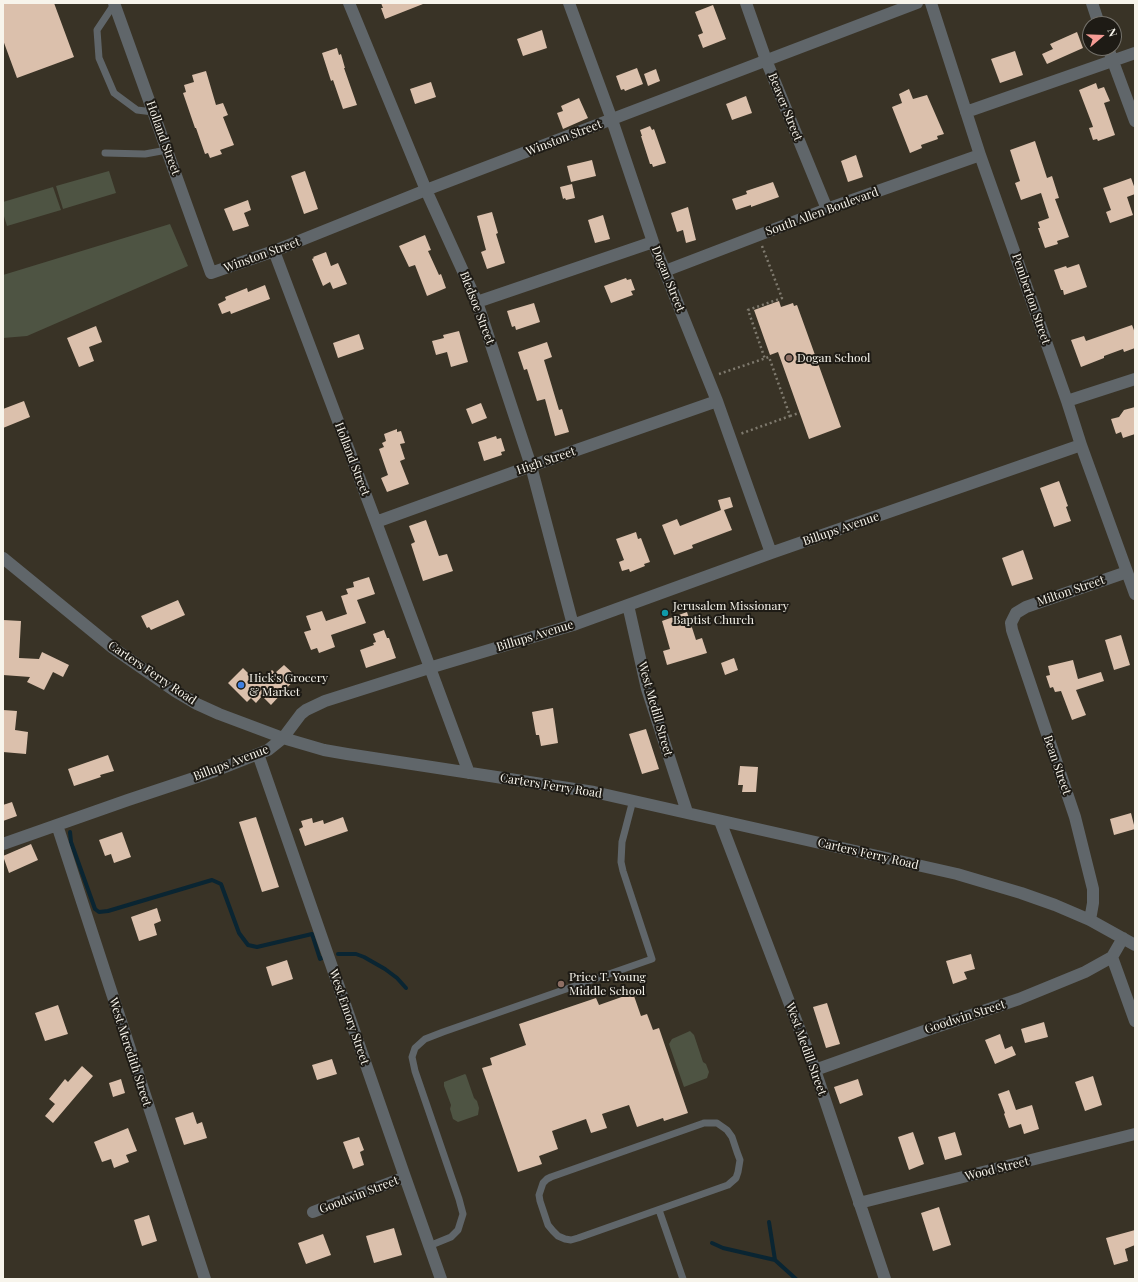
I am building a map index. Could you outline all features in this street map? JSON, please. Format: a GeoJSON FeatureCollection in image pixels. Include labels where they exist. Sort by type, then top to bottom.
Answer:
{"type":"FeatureCollection","features":[{"type":"Feature","properties":{"kind":"street","name":"Holland Street"},"geometry":{"type":"LineString","coordinates":[[114,3],[211,274]]}},
{"type":"Feature","properties":{"kind":"street","name":"Bledsoe Street"},"geometry":{"type":"LineString","coordinates":[[349,3],[426,190],[477,302],[531,466],[573,624]]}},
{"type":"Feature","properties":{"kind":"street","name":"Dogan Street"},"geometry":{"type":"LineString","coordinates":[[569,3],[612,120],[653,242],[717,402],[771,553]]}},
{"type":"Feature","properties":{"kind":"street","name":"Beaver Street"},"geometry":{"type":"LineString","coordinates":[[746,3],[766,60],[827,209]]}},
{"type":"Feature","properties":{"kind":"street","name":"Winston Street"},"geometry":{"type":"LineString","coordinates":[[211,274],[274,251],[426,190],[918,3]]}},
{"type":"Feature","properties":{"kind":"street","name":"Pemberton Street"},"geometry":{"type":"LineString","coordinates":[[931,3],[980,155],[1067,401],[1081,445],[1135,594]]}},
{"type":"Feature","properties":{"kind":"street"},"geometry":{"type":"LineString","coordinates":[[1092,3],[1096,16]]}},
{"type":"Feature","properties":{"kind":"street"},"geometry":{"type":"LineString","coordinates":[[966,112],[1135,53]]}},
{"type":"Feature","properties":{"kind":"street"},"geometry":{"type":"LineString","coordinates":[[1110,56],[1135,121]]}},
{"type":"Feature","properties":{"kind":"street","name":"South Allen Boulevard"},"geometry":{"type":"LineString","coordinates":[[665,271],[827,209],[980,155]]}},
{"type":"Feature","properties":{"kind":"street"},"geometry":{"type":"LineString","coordinates":[[477,302],[653,242]]}},
{"type":"Feature","properties":{"kind":"street","name":"Holland Street"},"geometry":{"type":"LineString","coordinates":[[274,251],[469,773]]}},
{"type":"Feature","properties":{"kind":"street"},"geometry":{"type":"LineString","coordinates":[[1067,401],[1135,379]]}},
{"type":"Feature","properties":{"kind":"street","name":"High Street"},"geometry":{"type":"LineString","coordinates":[[376,522],[531,466],[717,402]]}},
{"type":"Feature","properties":{"kind":"street","name":"Billups Avenue"},"geometry":{"type":"LineString","coordinates":[[3,844],[215,771],[258,754],[272,747],[283,738],[301,714],[313,706],[325,701],[573,624],[1081,445]]}},
{"type":"Feature","properties":{"kind":"street","name":"Carters Ferry Road"},"geometry":{"type":"LineString","coordinates":[[3,558],[113,648],[175,691],[197,704],[219,714],[283,738],[324,750],[347,754],[594,792],[957,874],[1055,905],[1090,920],[1135,945]]}},
{"type":"Feature","properties":{"kind":"street","name":"Milton Street"},"geometry":{"type":"LineString","coordinates":[[1016,613],[1030,605],[1127,572]]}},
{"type":"Feature","properties":{"kind":"street","name":"West Medill Street"},"geometry":{"type":"LineString","coordinates":[[628,605],[647,689],[687,812]]}},
{"type":"Feature","properties":{"kind":"street","name":"Bean Street"},"geometry":{"type":"LineString","coordinates":[[1016,613],[1011,623],[1012,630],[1075,817],[1091,881],[1094,897],[1090,920]]}},
{"type":"Feature","properties":{"kind":"street","name":"West Emory Street"},"geometry":{"type":"LineString","coordinates":[[258,754],[404,1178],[441,1279]]}},
{"type":"Feature","properties":{"kind":"street","name":"West Medill Street"},"geometry":{"type":"LineString","coordinates":[[720,820],[815,1070],[885,1279]]}},
{"type":"Feature","properties":{"kind":"street","name":"West Meredith Street"},"geometry":{"type":"LineString","coordinates":[[57,825],[205,1279]]}},
{"type":"Feature","properties":{"kind":"street"},"geometry":{"type":"LineString","coordinates":[[1123,938],[1112,957],[1135,1021]]}},
{"type":"Feature","properties":{"kind":"street","name":"Goodwin Street"},"geometry":{"type":"LineString","coordinates":[[815,1070],[1019,999],[1085,972],[1112,957]]}},
{"type":"Feature","properties":{"kind":"street","name":"Wood Street"},"geometry":{"type":"LineString","coordinates":[[859,1203],[1135,1134]]}},
{"type":"Feature","properties":{"kind":"street","name":"Goodwin Street"},"geometry":{"type":"LineString","coordinates":[[313,1212],[404,1178]]}},
{"type":"Feature","properties":{"kind":"lane"},"geometry":{"type":"LineString","coordinates":[[114,3],[97,30],[99,58],[114,92],[137,110],[153,112]]}},
{"type":"Feature","properties":{"kind":"lane"},"geometry":{"type":"LineString","coordinates":[[105,153],[144,154],[167,150]]}},
{"type":"Feature","properties":{"kind":"lane"},"geometry":{"type":"LineString","coordinates":[[430,1246],[451,1237],[458,1230],[463,1214],[415,1071],[412,1057],[415,1048],[425,1039],[443,1032],[652,959],[621,862],[622,842],[633,800]]}},
{"type":"Feature","properties":{"kind":"lane"},"geometry":{"type":"LineString","coordinates":[[711,1123],[722,1126],[732,1137],[740,1160],[740,1166],[736,1178],[724,1187],[659,1210],[571,1240],[558,1236],[552,1231],[548,1225],[539,1194],[543,1183],[552,1177],[697,1125],[711,1123]]}},
{"type":"Feature","properties":{"kind":"lane"},"geometry":{"type":"LineString","coordinates":[[659,1210],[683,1279]]}},
{"type":"Feature","properties":{"kind":"path"},"geometry":{"type":"LineString","coordinates":[[759,236],[782,298],[748,310],[765,359]]}},
{"type":"Feature","properties":{"kind":"path"},"geometry":{"type":"LineString","coordinates":[[707,378],[769,357],[790,416]]}},
{"type":"Feature","properties":{"kind":"path"},"geometry":{"type":"LineString","coordinates":[[730,437],[799,413]]}},
{"type":"Feature","properties":{"kind":"green space"},"geometry":{"type":"Polygon","coordinates":[[[109,171],[116,193],[63,209],[56,186],[109,171]]]}},
{"type":"Feature","properties":{"kind":"green space"},"geometry":{"type":"Polygon","coordinates":[[[53,187],[61,210],[7,226],[3,213],[3,202],[53,187]]]}},
{"type":"Feature","properties":{"kind":"green space"},"geometry":{"type":"Polygon","coordinates":[[[170,224],[188,266],[27,336],[3,338],[3,275],[170,224]]]}},
{"type":"Feature","properties":{"kind":"green space"},"geometry":{"type":"Polygon","coordinates":[[[690,1031],[694,1035],[703,1062],[706,1064],[709,1072],[707,1078],[684,1087],[669,1044],[672,1039],[690,1031]]]}},
{"type":"Feature","properties":{"kind":"green space"},"geometry":{"type":"Polygon","coordinates":[[[465,1074],[474,1098],[477,1101],[479,1108],[478,1115],[458,1122],[453,1119],[450,1109],[451,1105],[444,1082],[465,1074]]]}},
{"type":"Feature","properties":{"kind":"building"},"geometry":{"type":"Polygon","coordinates":[[[3,3],[54,3],[74,57],[17,78],[3,40],[3,3]]]}},
{"type":"Feature","properties":{"kind":"building"},"geometry":{"type":"Polygon","coordinates":[[[381,3],[423,4],[385,19],[381,8],[383,8],[381,3]]]}},
{"type":"Feature","properties":{"kind":"building"},"geometry":{"type":"Polygon","coordinates":[[[713,5],[726,39],[703,48],[698,35],[703,33],[695,12],[713,5]]]}},
{"type":"Feature","properties":{"kind":"building"},"geometry":{"type":"Polygon","coordinates":[[[542,30],[547,48],[523,56],[517,39],[542,30]]]}},
{"type":"Feature","properties":{"kind":"building"},"geometry":{"type":"Polygon","coordinates":[[[1077,32],[1082,48],[1047,64],[1042,54],[1053,49],[1050,44],[1077,32]]]}},
{"type":"Feature","properties":{"kind":"building"},"geometry":{"type":"Polygon","coordinates":[[[337,48],[339,55],[341,54],[344,68],[357,105],[343,109],[333,80],[331,81],[322,53],[337,48]]]}},
{"type":"Feature","properties":{"kind":"building"},"geometry":{"type":"Polygon","coordinates":[[[1015,51],[1023,75],[1000,83],[991,59],[1015,51]]]}},
{"type":"Feature","properties":{"kind":"building"},"geometry":{"type":"Polygon","coordinates":[[[637,68],[643,84],[625,91],[624,89],[621,90],[616,76],[637,68]]]}},
{"type":"Feature","properties":{"kind":"building"},"geometry":{"type":"Polygon","coordinates":[[[656,69],[660,81],[648,86],[644,74],[656,69]]]}},
{"type":"Feature","properties":{"kind":"building"},"geometry":{"type":"Polygon","coordinates":[[[206,71],[216,105],[223,103],[228,115],[223,117],[234,145],[220,150],[222,154],[210,158],[208,153],[205,154],[183,93],[186,92],[184,85],[194,82],[192,75],[206,71]]]}},
{"type":"Feature","properties":{"kind":"building"},"geometry":{"type":"Polygon","coordinates":[[[431,82],[436,97],[415,104],[410,89],[431,82]]]}},
{"type":"Feature","properties":{"kind":"building"},"geometry":{"type":"Polygon","coordinates":[[[1096,83],[1098,89],[1104,87],[1110,101],[1104,103],[1115,135],[1098,141],[1097,139],[1093,140],[1089,128],[1093,127],[1079,90],[1096,83]]]}},
{"type":"Feature","properties":{"kind":"building"},"geometry":{"type":"Polygon","coordinates":[[[909,89],[913,99],[927,95],[944,134],[937,136],[938,139],[921,145],[922,148],[910,153],[892,107],[902,103],[899,94],[909,89]]]}},
{"type":"Feature","properties":{"kind":"building"},"geometry":{"type":"Polygon","coordinates":[[[746,96],[752,113],[732,120],[726,104],[746,96]]]}},
{"type":"Feature","properties":{"kind":"building"},"geometry":{"type":"Polygon","coordinates":[[[579,98],[588,118],[563,129],[557,113],[563,111],[561,106],[579,98]]]}},
{"type":"Feature","properties":{"kind":"building"},"geometry":{"type":"Polygon","coordinates":[[[650,126],[652,130],[654,129],[666,163],[653,167],[652,164],[650,164],[640,130],[650,126]]]}},
{"type":"Feature","properties":{"kind":"building"},"geometry":{"type":"Polygon","coordinates":[[[1035,141],[1047,178],[1052,176],[1059,198],[1055,199],[1069,237],[1057,241],[1058,244],[1045,248],[1038,228],[1040,228],[1038,222],[1049,218],[1041,193],[1021,200],[1015,183],[1020,181],[1010,150],[1035,141]]]}},
{"type":"Feature","properties":{"kind":"building"},"geometry":{"type":"Polygon","coordinates":[[[856,155],[863,177],[848,182],[841,161],[856,155]]]}},
{"type":"Feature","properties":{"kind":"building"},"geometry":{"type":"Polygon","coordinates":[[[592,160],[596,176],[571,182],[567,166],[592,160]]]}},
{"type":"Feature","properties":{"kind":"building"},"geometry":{"type":"Polygon","coordinates":[[[305,171],[318,209],[304,214],[291,176],[305,171]]]}},
{"type":"Feature","properties":{"kind":"building"},"geometry":{"type":"Polygon","coordinates":[[[1131,178],[1135,189],[1135,194],[1127,197],[1133,215],[1110,223],[1106,212],[1111,210],[1103,188],[1131,178]]]}},
{"type":"Feature","properties":{"kind":"building"},"geometry":{"type":"Polygon","coordinates":[[[773,182],[779,197],[751,207],[751,205],[736,210],[732,199],[747,194],[746,191],[773,182]]]}},
{"type":"Feature","properties":{"kind":"building"},"geometry":{"type":"Polygon","coordinates":[[[572,184],[575,198],[566,200],[565,198],[563,199],[560,187],[572,184]]]}},
{"type":"Feature","properties":{"kind":"building"},"geometry":{"type":"Polygon","coordinates":[[[248,200],[251,210],[244,213],[249,226],[233,231],[224,209],[248,200]]]}},
{"type":"Feature","properties":{"kind":"building"},"geometry":{"type":"Polygon","coordinates":[[[688,207],[696,240],[686,243],[683,230],[677,232],[671,213],[688,207]]]}},
{"type":"Feature","properties":{"kind":"building"},"geometry":{"type":"Polygon","coordinates":[[[492,212],[498,233],[496,234],[505,263],[487,269],[481,252],[486,250],[477,216],[492,212]]]}},
{"type":"Feature","properties":{"kind":"building"},"geometry":{"type":"Polygon","coordinates":[[[603,215],[610,239],[595,243],[588,220],[603,215]]]}},
{"type":"Feature","properties":{"kind":"building"},"geometry":{"type":"Polygon","coordinates":[[[425,235],[431,250],[428,251],[439,275],[441,274],[446,288],[427,296],[415,265],[409,267],[399,246],[425,235]]]}},
{"type":"Feature","properties":{"kind":"building"},"geometry":{"type":"Polygon","coordinates":[[[326,252],[331,266],[338,263],[347,284],[333,289],[330,282],[323,286],[312,259],[314,258],[313,257],[326,252]]]}},
{"type":"Feature","properties":{"kind":"building"},"geometry":{"type":"Polygon","coordinates":[[[1079,264],[1087,287],[1064,295],[1054,270],[1079,264]]]}},
{"type":"Feature","properties":{"kind":"building"},"geometry":{"type":"Polygon","coordinates":[[[626,278],[627,280],[631,279],[635,290],[631,291],[633,295],[611,303],[604,286],[626,278]]]}},
{"type":"Feature","properties":{"kind":"building"},"geometry":{"type":"Polygon","coordinates":[[[265,285],[270,299],[231,314],[230,311],[222,314],[218,304],[226,300],[225,297],[247,288],[248,292],[265,285]]]}},
{"type":"Feature","properties":{"kind":"building"},"geometry":{"type":"Polygon","coordinates":[[[779,301],[781,307],[793,303],[794,306],[797,305],[841,427],[809,439],[778,352],[770,355],[754,310],[779,301]]]}},
{"type":"Feature","properties":{"kind":"building"},"geometry":{"type":"Polygon","coordinates":[[[534,303],[540,322],[516,330],[515,326],[512,327],[507,311],[534,303]]]}},
{"type":"Feature","properties":{"kind":"building"},"geometry":{"type":"Polygon","coordinates":[[[1132,325],[1135,333],[1135,348],[1124,352],[1123,349],[1081,367],[1071,340],[1084,336],[1086,341],[1132,325]]]}},
{"type":"Feature","properties":{"kind":"building"},"geometry":{"type":"Polygon","coordinates":[[[96,326],[102,342],[89,347],[94,361],[79,367],[67,338],[96,326]]]}},
{"type":"Feature","properties":{"kind":"building"},"geometry":{"type":"Polygon","coordinates":[[[459,331],[468,362],[451,367],[447,352],[436,355],[432,341],[444,338],[443,335],[459,331]]]}},
{"type":"Feature","properties":{"kind":"building"},"geometry":{"type":"Polygon","coordinates":[[[359,334],[364,349],[338,358],[333,343],[359,334]]]}},
{"type":"Feature","properties":{"kind":"building"},"geometry":{"type":"Polygon","coordinates":[[[547,342],[552,357],[544,360],[559,410],[562,409],[569,432],[555,436],[545,399],[537,401],[527,369],[524,370],[518,352],[547,342]]]}},
{"type":"Feature","properties":{"kind":"building"},"geometry":{"type":"Polygon","coordinates":[[[24,401],[30,417],[3,428],[3,409],[24,401]]]}},
{"type":"Feature","properties":{"kind":"building"},"geometry":{"type":"Polygon","coordinates":[[[481,403],[487,418],[472,424],[466,409],[481,403]]]}},
{"type":"Feature","properties":{"kind":"building"},"geometry":{"type":"Polygon","coordinates":[[[1135,407],[1135,434],[1123,438],[1121,432],[1116,434],[1111,419],[1119,417],[1124,410],[1135,407]]]}},
{"type":"Feature","properties":{"kind":"building"},"geometry":{"type":"Polygon","coordinates":[[[397,429],[397,432],[401,431],[405,443],[400,444],[405,459],[400,461],[409,484],[387,492],[381,478],[388,475],[379,449],[384,447],[382,443],[386,441],[384,434],[397,429]]]}},
{"type":"Feature","properties":{"kind":"building"},"geometry":{"type":"Polygon","coordinates":[[[496,436],[497,439],[501,438],[505,451],[501,452],[502,455],[484,461],[478,442],[496,436]]]}},
{"type":"Feature","properties":{"kind":"building"},"geometry":{"type":"Polygon","coordinates":[[[1059,481],[1068,506],[1066,507],[1071,521],[1054,527],[1040,488],[1059,481]]]}},
{"type":"Feature","properties":{"kind":"building"},"geometry":{"type":"Polygon","coordinates":[[[730,497],[733,507],[724,510],[732,530],[692,545],[693,548],[674,555],[662,525],[677,519],[680,526],[721,510],[718,500],[730,497]]]}},
{"type":"Feature","properties":{"kind":"building"},"geometry":{"type":"Polygon","coordinates":[[[426,520],[439,556],[447,554],[453,571],[423,581],[411,544],[415,542],[409,526],[426,520]]]}},
{"type":"Feature","properties":{"kind":"building"},"geometry":{"type":"Polygon","coordinates":[[[636,532],[638,539],[641,538],[650,562],[644,564],[645,566],[630,572],[629,569],[622,571],[619,562],[624,560],[616,539],[636,532]]]}},
{"type":"Feature","properties":{"kind":"building"},"geometry":{"type":"Polygon","coordinates":[[[1023,550],[1033,579],[1012,586],[1002,558],[1023,550]]]}},
{"type":"Feature","properties":{"kind":"building"},"geometry":{"type":"Polygon","coordinates":[[[369,577],[375,594],[357,600],[366,623],[331,635],[335,647],[319,653],[317,648],[311,650],[304,632],[311,630],[306,616],[322,611],[326,621],[347,614],[341,596],[348,594],[346,589],[354,587],[353,582],[369,577]]]}},
{"type":"Feature","properties":{"kind":"building"},"geometry":{"type":"Polygon","coordinates":[[[178,600],[185,615],[151,630],[149,627],[147,628],[141,616],[178,600]]]}},
{"type":"Feature","properties":{"kind":"building"},"geometry":{"type":"Polygon","coordinates":[[[687,612],[696,640],[702,638],[707,653],[667,665],[663,651],[670,649],[662,621],[687,612]]]}},
{"type":"Feature","properties":{"kind":"building"},"geometry":{"type":"Polygon","coordinates":[[[3,620],[21,621],[19,658],[39,659],[42,652],[69,665],[63,677],[53,672],[44,690],[27,682],[30,677],[3,675],[3,620]]]}},
{"type":"Feature","properties":{"kind":"building"},"geometry":{"type":"Polygon","coordinates":[[[384,630],[387,638],[389,638],[396,658],[366,668],[360,650],[374,645],[373,643],[376,642],[373,634],[384,630]]]}},
{"type":"Feature","properties":{"kind":"building"},"geometry":{"type":"Polygon","coordinates":[[[1121,635],[1130,665],[1114,670],[1105,640],[1121,635]]]}},
{"type":"Feature","properties":{"kind":"building"},"geometry":{"type":"Polygon","coordinates":[[[734,658],[738,670],[725,675],[721,663],[734,658]]]}},
{"type":"Feature","properties":{"kind":"building"},"geometry":{"type":"Polygon","coordinates":[[[1073,660],[1078,679],[1101,672],[1104,681],[1076,690],[1086,715],[1072,720],[1061,691],[1055,692],[1053,687],[1050,688],[1046,676],[1050,675],[1048,666],[1073,660]]]}},
{"type":"Feature","properties":{"kind":"building"},"geometry":{"type":"Polygon","coordinates":[[[284,665],[297,677],[271,705],[262,696],[256,703],[251,698],[247,702],[228,683],[243,668],[252,677],[267,675],[272,670],[275,673],[284,665]]]}},
{"type":"Feature","properties":{"kind":"building"},"geometry":{"type":"Polygon","coordinates":[[[553,708],[558,743],[541,746],[539,735],[536,735],[532,712],[553,708]]]}},
{"type":"Feature","properties":{"kind":"building"},"geometry":{"type":"Polygon","coordinates":[[[3,710],[17,711],[15,730],[28,732],[26,754],[3,752],[3,710]]]}},
{"type":"Feature","properties":{"kind":"building"},"geometry":{"type":"Polygon","coordinates":[[[646,729],[659,769],[642,774],[629,734],[646,729]]]}},
{"type":"Feature","properties":{"kind":"building"},"geometry":{"type":"Polygon","coordinates":[[[108,755],[114,771],[74,786],[68,769],[108,755]]]}},
{"type":"Feature","properties":{"kind":"building"},"geometry":{"type":"Polygon","coordinates":[[[740,766],[758,767],[756,792],[742,792],[743,785],[738,785],[740,766]]]}},
{"type":"Feature","properties":{"kind":"building"},"geometry":{"type":"Polygon","coordinates":[[[12,802],[17,816],[3,821],[3,805],[12,802]]]}},
{"type":"Feature","properties":{"kind":"building"},"geometry":{"type":"Polygon","coordinates":[[[1131,813],[1135,829],[1114,835],[1110,819],[1131,813]]]}},
{"type":"Feature","properties":{"kind":"building"},"geometry":{"type":"Polygon","coordinates":[[[256,817],[279,887],[262,892],[239,822],[256,817]]]}},
{"type":"Feature","properties":{"kind":"building"},"geometry":{"type":"Polygon","coordinates":[[[343,817],[348,831],[305,846],[299,829],[303,827],[301,821],[312,818],[313,823],[323,820],[324,824],[343,817]]]}},
{"type":"Feature","properties":{"kind":"building"},"geometry":{"type":"Polygon","coordinates":[[[122,832],[131,857],[114,863],[111,854],[105,856],[99,840],[122,832]]]}},
{"type":"Feature","properties":{"kind":"building"},"geometry":{"type":"Polygon","coordinates":[[[31,844],[38,860],[9,873],[3,856],[31,844]]]}},
{"type":"Feature","properties":{"kind":"building"},"geometry":{"type":"Polygon","coordinates":[[[157,908],[161,921],[154,924],[157,935],[139,941],[131,917],[157,908]]]}},
{"type":"Feature","properties":{"kind":"building"},"geometry":{"type":"Polygon","coordinates":[[[971,954],[975,969],[964,972],[967,979],[953,984],[946,961],[971,954]]]}},
{"type":"Feature","properties":{"kind":"building"},"geometry":{"type":"Polygon","coordinates":[[[287,960],[293,979],[272,986],[266,967],[287,960]]]}},
{"type":"Feature","properties":{"kind":"building"},"geometry":{"type":"Polygon","coordinates":[[[633,993],[641,1016],[647,1014],[653,1030],[659,1028],[688,1113],[664,1121],[663,1118],[637,1127],[629,1105],[602,1114],[607,1128],[591,1133],[586,1119],[552,1131],[558,1149],[539,1156],[542,1164],[518,1172],[482,1068],[492,1065],[490,1058],[526,1045],[519,1024],[596,998],[599,1005],[633,993]]]}},
{"type":"Feature","properties":{"kind":"building"},"geometry":{"type":"Polygon","coordinates":[[[827,1003],[840,1044],[826,1048],[813,1007],[827,1003]]]}},
{"type":"Feature","properties":{"kind":"building"},"geometry":{"type":"Polygon","coordinates":[[[58,1005],[68,1034],[45,1041],[35,1013],[58,1005]]]}},
{"type":"Feature","properties":{"kind":"building"},"geometry":{"type":"Polygon","coordinates":[[[1044,1022],[1048,1037],[1025,1043],[1021,1029],[1044,1022]]]}},
{"type":"Feature","properties":{"kind":"building"},"geometry":{"type":"Polygon","coordinates":[[[1000,1034],[1005,1049],[1012,1046],[1016,1055],[995,1064],[985,1040],[1000,1034]]]}},
{"type":"Feature","properties":{"kind":"building"},"geometry":{"type":"Polygon","coordinates":[[[332,1059],[337,1074],[317,1080],[312,1065],[332,1059]]]}},
{"type":"Feature","properties":{"kind":"building"},"geometry":{"type":"Polygon","coordinates":[[[82,1066],[93,1076],[53,1123],[45,1116],[55,1104],[49,1099],[65,1079],[68,1082],[82,1066]]]}},
{"type":"Feature","properties":{"kind":"building"},"geometry":{"type":"Polygon","coordinates":[[[1093,1076],[1102,1105],[1085,1111],[1075,1082],[1093,1076]]]}},
{"type":"Feature","properties":{"kind":"building"},"geometry":{"type":"Polygon","coordinates":[[[121,1079],[125,1093],[113,1097],[109,1083],[121,1079]]]}},
{"type":"Feature","properties":{"kind":"building"},"geometry":{"type":"Polygon","coordinates":[[[858,1079],[863,1095],[840,1104],[834,1087],[858,1079]]]}},
{"type":"Feature","properties":{"kind":"building"},"geometry":{"type":"Polygon","coordinates":[[[1009,1090],[1016,1110],[1032,1105],[1039,1129],[1024,1134],[1021,1124],[1009,1128],[998,1094],[1009,1090]]]}},
{"type":"Feature","properties":{"kind":"building"},"geometry":{"type":"Polygon","coordinates":[[[193,1112],[197,1124],[202,1122],[207,1138],[184,1145],[175,1118],[193,1112]]]}},
{"type":"Feature","properties":{"kind":"building"},"geometry":{"type":"Polygon","coordinates":[[[128,1128],[137,1151],[126,1155],[129,1162],[114,1168],[111,1159],[102,1162],[94,1142],[128,1128]]]}},
{"type":"Feature","properties":{"kind":"building"},"geometry":{"type":"Polygon","coordinates":[[[913,1132],[924,1164],[909,1170],[898,1137],[913,1132]]]}},
{"type":"Feature","properties":{"kind":"building"},"geometry":{"type":"Polygon","coordinates":[[[955,1132],[962,1155],[945,1160],[938,1137],[955,1132]]]}},
{"type":"Feature","properties":{"kind":"building"},"geometry":{"type":"Polygon","coordinates":[[[359,1137],[364,1150],[360,1152],[364,1165],[353,1169],[343,1142],[359,1137]]]}},
{"type":"Feature","properties":{"kind":"building"},"geometry":{"type":"Polygon","coordinates":[[[939,1207],[951,1245],[933,1251],[921,1213],[939,1207]]]}},
{"type":"Feature","properties":{"kind":"building"},"geometry":{"type":"Polygon","coordinates":[[[149,1215],[157,1241],[142,1246],[134,1220],[149,1215]]]}},
{"type":"Feature","properties":{"kind":"building"},"geometry":{"type":"Polygon","coordinates":[[[394,1228],[402,1255],[374,1263],[366,1236],[394,1228]]]}},
{"type":"Feature","properties":{"kind":"building"},"geometry":{"type":"Polygon","coordinates":[[[1135,1230],[1135,1245],[1125,1249],[1128,1261],[1114,1265],[1106,1238],[1135,1230]]]}},
{"type":"Feature","properties":{"kind":"building"},"geometry":{"type":"Polygon","coordinates":[[[323,1234],[331,1255],[306,1264],[298,1243],[323,1234]]]}},
{"type":"Feature","properties":{"kind":"waterway"},"geometry":{"type":"LineString","coordinates":[[70,832],[71,842],[95,909],[99,912],[108,911],[212,880],[221,884],[239,933],[248,945],[257,947],[312,934],[320,959],[322,958]]}},
{"type":"Feature","properties":{"kind":"waterway"},"geometry":{"type":"LineString","coordinates":[[338,954],[356,954],[364,957],[385,969],[397,978],[406,988]]}},
{"type":"Feature","properties":{"kind":"waterway"},"geometry":{"type":"LineString","coordinates":[[769,1222],[775,1260]]}},
{"type":"Feature","properties":{"kind":"waterway"},"geometry":{"type":"LineString","coordinates":[[712,1243],[723,1248],[775,1260],[796,1279]]}},
{"type":"Feature","properties":{"kind":"place","name":"Dogan School"},"geometry":{"type":"Point","coordinates":[789,358]}},
{"type":"Feature","properties":{"kind":"place","name":"Jerusalem Missionary Baptist Church"},"geometry":{"type":"Point","coordinates":[665,613]}},
{"type":"Feature","properties":{"kind":"place","name":"Hick's Grocery & Market"},"geometry":{"type":"Point","coordinates":[241,685]}},
{"type":"Feature","properties":{"kind":"place","name":"Price T. Young Middle School"},"geometry":{"type":"Point","coordinates":[561,984]}}]}
